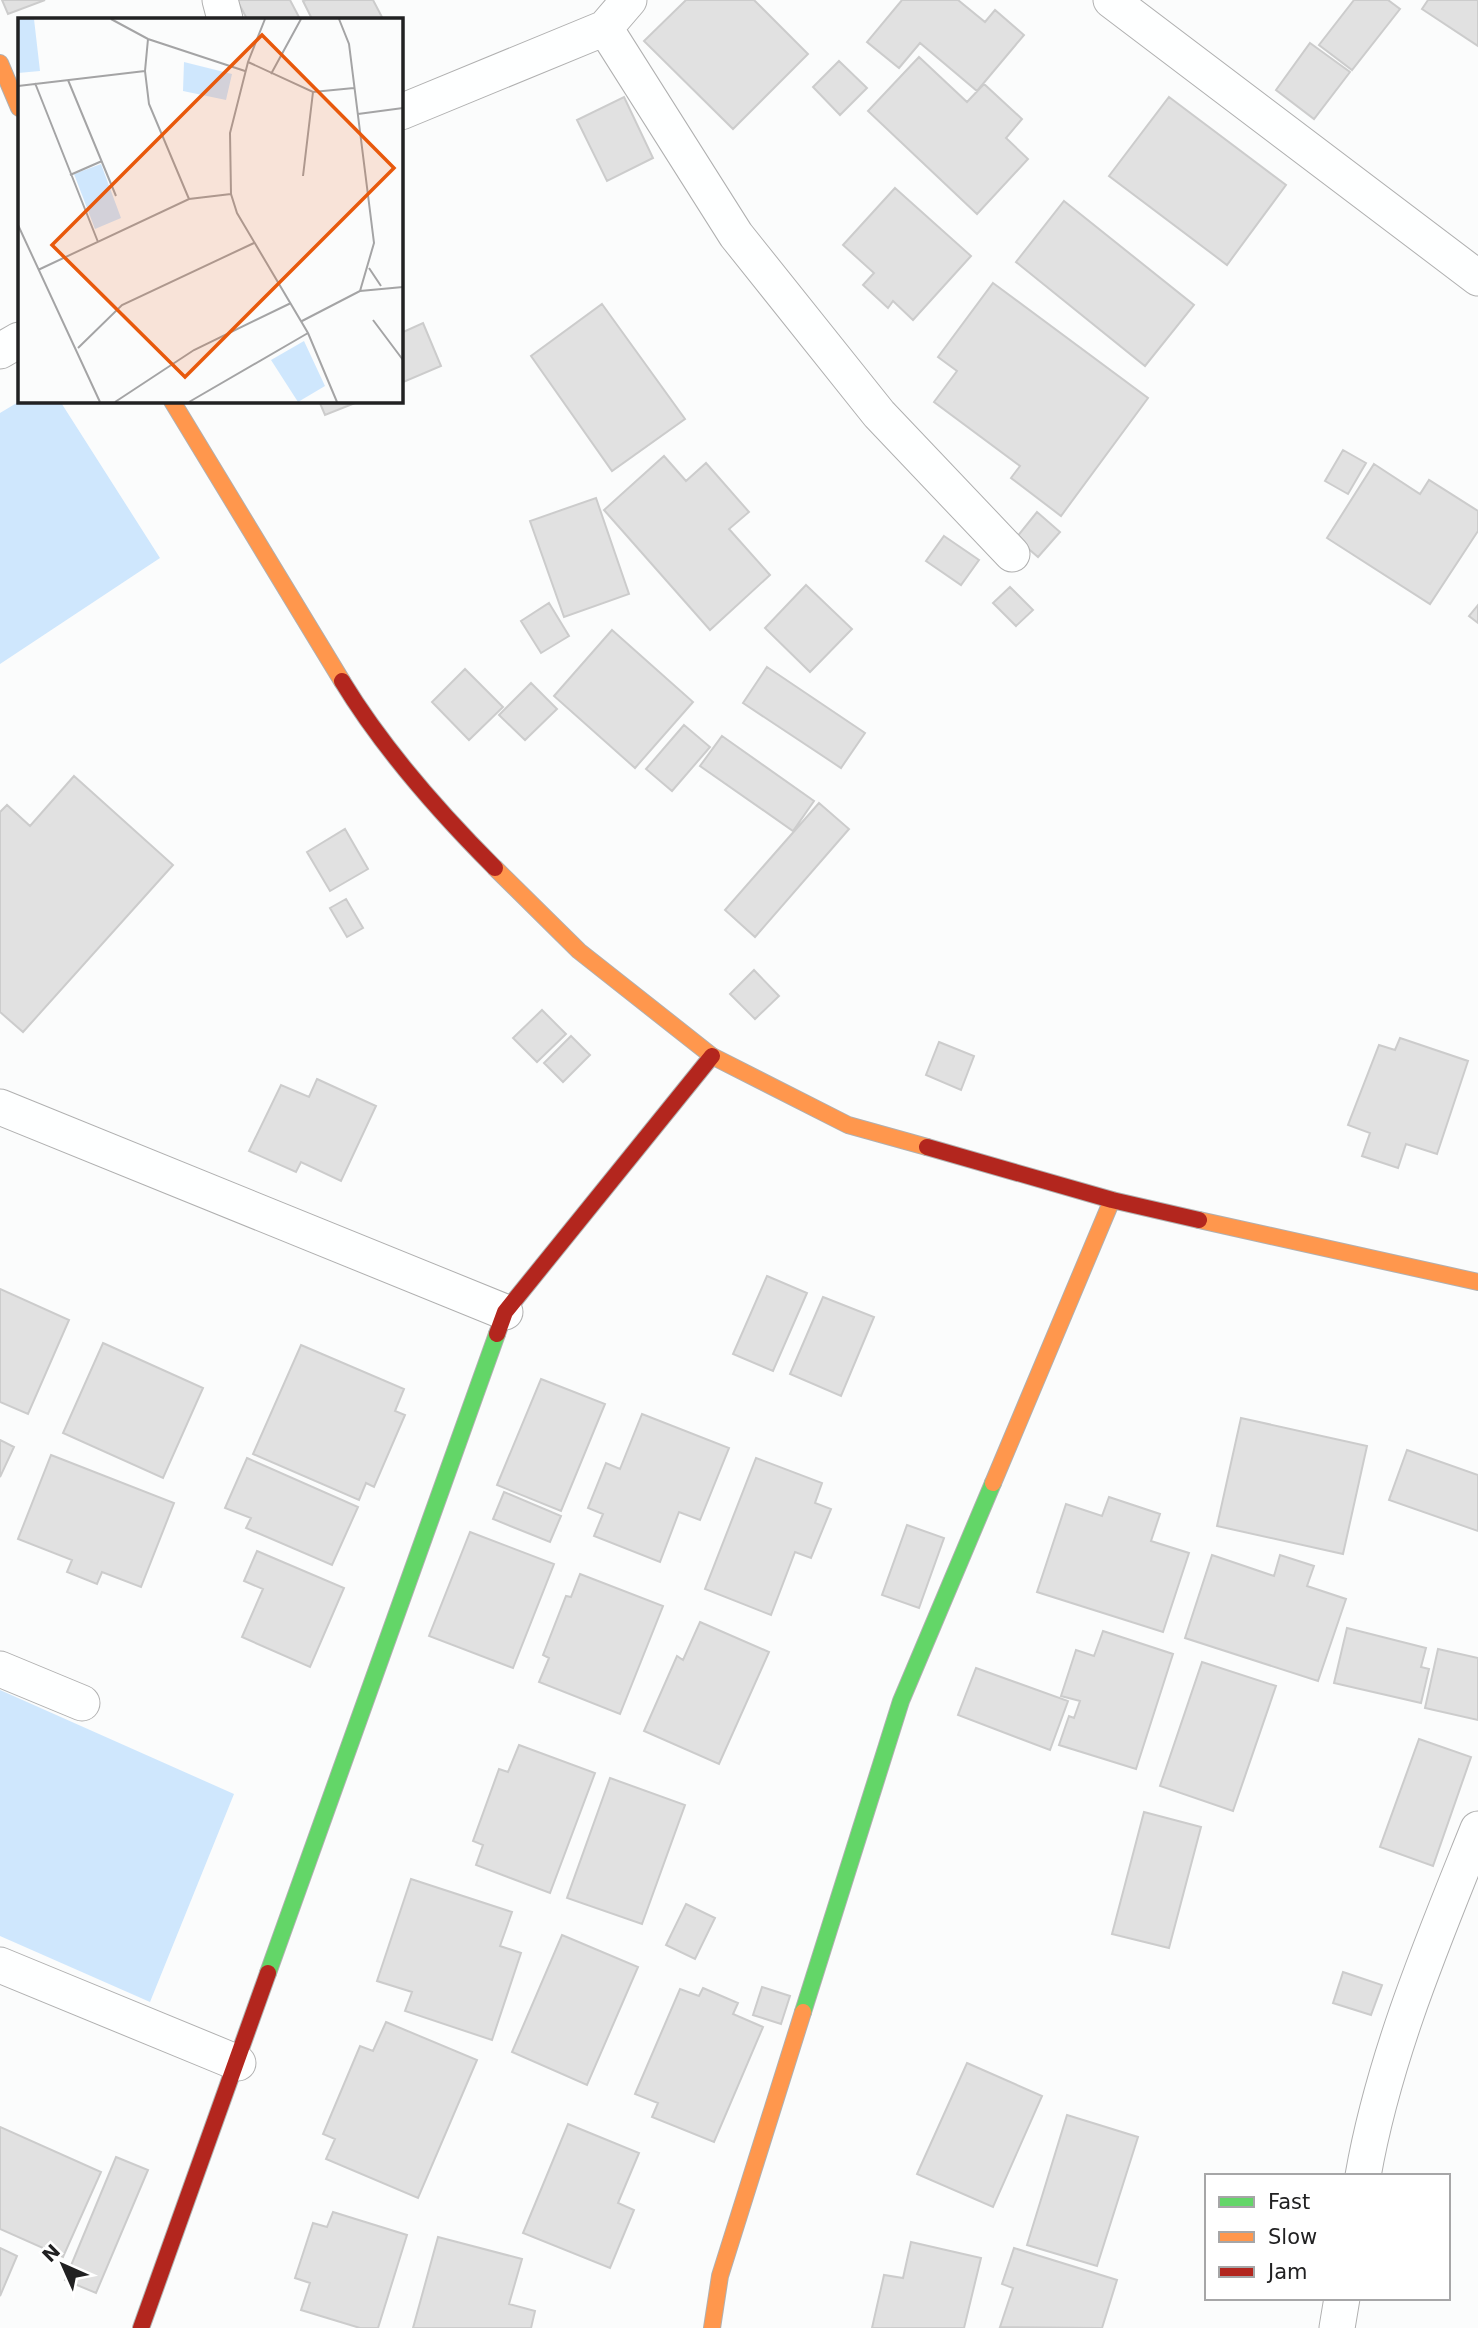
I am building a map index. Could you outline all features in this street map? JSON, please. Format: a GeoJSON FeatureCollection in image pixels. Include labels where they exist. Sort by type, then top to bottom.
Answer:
{"type":"FeatureCollection","features":[{"type":"Feature","properties":{"kind":"street"},"geometry":{"type":"LineString","coordinates":[[220,0],[225,18]]}},
{"type":"Feature","properties":{"kind":"street"},"geometry":{"type":"LineString","coordinates":[[402,112],[604,28],[629,0]]}},
{"type":"Feature","properties":{"kind":"street"},"geometry":{"type":"LineString","coordinates":[[1111,0],[1478,278]]}},
{"type":"Feature","properties":{"kind":"street"},"geometry":{"type":"LineString","coordinates":[[604,28],[736,235],[878,414],[1012,554]]}},
{"type":"Feature","properties":{"kind":"street"},"geometry":{"type":"LineString","coordinates":[[0,63],[18,105]]}},
{"type":"Feature","properties":{"kind":"street"},"geometry":{"type":"LineString","coordinates":[[0,351],[18,341]]}},
{"type":"Feature","properties":{"kind":"street"},"geometry":{"type":"LineString","coordinates":[[173,402],[366,720],[445,818],[579,951],[712,1056],[848,1125],[1112,1200],[1478,1282]]}},
{"type":"Feature","properties":{"kind":"street"},"geometry":{"type":"LineString","coordinates":[[141,2328],[505,1312],[712,1056]]}},
{"type":"Feature","properties":{"kind":"street"},"geometry":{"type":"LineString","coordinates":[[0,1107],[505,1312]]}},
{"type":"Feature","properties":{"kind":"street"},"geometry":{"type":"LineString","coordinates":[[712,2328],[720,2276],[901,1701],[1112,1200]]}},
{"type":"Feature","properties":{"kind":"street"},"geometry":{"type":"LineString","coordinates":[[0,1669],[82,1703]]}},
{"type":"Feature","properties":{"kind":"street"},"geometry":{"type":"LineString","coordinates":[[1363,2174],[1371,2129],[1427,1958],[1478,1829]]}},
{"type":"Feature","properties":{"kind":"street"},"geometry":{"type":"LineString","coordinates":[[0,1965],[238,2063]]}},
{"type":"Feature","properties":{"kind":"street"},"geometry":{"type":"LineString","coordinates":[[1337,2328],[1342,2300]]}},
{"type":"Feature","properties":{"kind":"shaded area"},"geometry":{"type":"Polygon","coordinates":[[[18,402],[61,402],[160,558],[0,664],[0,413],[18,402]]]}},
{"type":"Feature","properties":{"kind":"shaded area"},"geometry":{"type":"Polygon","coordinates":[[[0,1690],[234,1794],[150,2002],[0,1936],[0,1690]]]}},
{"type":"Feature","properties":{"kind":"building"},"geometry":{"type":"Polygon","coordinates":[[[2,0],[45,0],[8,14],[2,0]]]}},
{"type":"Feature","properties":{"kind":"building"},"geometry":{"type":"Polygon","coordinates":[[[237,0],[290,0],[299,18],[246,18],[237,0]]]}},
{"type":"Feature","properties":{"kind":"building"},"geometry":{"type":"Polygon","coordinates":[[[373,0],[382,18],[312,18],[303,1],[373,0]]]}},
{"type":"Feature","properties":{"kind":"building"},"geometry":{"type":"Polygon","coordinates":[[[686,0],[754,0],[808,54],[733,129],[644,41],[686,0]]]}},
{"type":"Feature","properties":{"kind":"building"},"geometry":{"type":"Polygon","coordinates":[[[902,0],[958,0],[985,22],[995,10],[1024,35],[977,91],[920,43],[899,68],[867,42],[902,0]]]}},
{"type":"Feature","properties":{"kind":"building"},"geometry":{"type":"Polygon","coordinates":[[[1354,0],[1388,0],[1400,9],[1352,70],[1319,45],[1354,0]]]}},
{"type":"Feature","properties":{"kind":"building"},"geometry":{"type":"Polygon","coordinates":[[[1428,0],[1478,0],[1478,46],[1422,9],[1428,0]]]}},
{"type":"Feature","properties":{"kind":"building"},"geometry":{"type":"Polygon","coordinates":[[[1310,43],[1350,72],[1314,119],[1276,90],[1310,43]]]}},
{"type":"Feature","properties":{"kind":"building"},"geometry":{"type":"Polygon","coordinates":[[[919,57],[967,102],[984,84],[1022,119],[1006,138],[1028,159],[977,214],[868,111],[919,57]]]}},
{"type":"Feature","properties":{"kind":"building"},"geometry":{"type":"Polygon","coordinates":[[[839,61],[867,88],[840,115],[813,87],[839,61]]]}},
{"type":"Feature","properties":{"kind":"building"},"geometry":{"type":"Polygon","coordinates":[[[624,97],[653,158],[607,181],[577,120],[624,97]]]}},
{"type":"Feature","properties":{"kind":"building"},"geometry":{"type":"Polygon","coordinates":[[[1169,97],[1286,185],[1227,265],[1109,176],[1169,97]]]}},
{"type":"Feature","properties":{"kind":"building"},"geometry":{"type":"Polygon","coordinates":[[[895,188],[971,256],[913,320],[893,301],[888,308],[863,285],[874,273],[843,245],[895,188]]]}},
{"type":"Feature","properties":{"kind":"building"},"geometry":{"type":"Polygon","coordinates":[[[1064,201],[1194,305],[1145,366],[1016,262],[1064,201]]]}},
{"type":"Feature","properties":{"kind":"building"},"geometry":{"type":"Polygon","coordinates":[[[993,283],[1148,398],[1061,516],[1011,478],[1020,466],[934,402],[957,371],[938,357],[993,283]]]}},
{"type":"Feature","properties":{"kind":"building"},"geometry":{"type":"Polygon","coordinates":[[[602,304],[685,419],[612,471],[531,356],[602,304]]]}},
{"type":"Feature","properties":{"kind":"building"},"geometry":{"type":"Polygon","coordinates":[[[423,323],[441,366],[402,383],[402,333],[423,323]]]}},
{"type":"Feature","properties":{"kind":"building"},"geometry":{"type":"Polygon","coordinates":[[[319,402],[358,402],[325,415],[319,402]]]}},
{"type":"Feature","properties":{"kind":"building"},"geometry":{"type":"Polygon","coordinates":[[[1343,450],[1366,463],[1348,494],[1325,481],[1343,450]]]}},
{"type":"Feature","properties":{"kind":"building"},"geometry":{"type":"Polygon","coordinates":[[[664,456],[686,481],[706,463],[749,512],[729,529],[770,575],[710,630],[604,510],[664,456]]]}},
{"type":"Feature","properties":{"kind":"building"},"geometry":{"type":"Polygon","coordinates":[[[1374,464],[1420,494],[1429,480],[1478,511],[1478,531],[1430,604],[1327,538],[1374,464]]]}},
{"type":"Feature","properties":{"kind":"building"},"geometry":{"type":"Polygon","coordinates":[[[596,498],[629,594],[564,617],[530,521],[596,498]]]}},
{"type":"Feature","properties":{"kind":"building"},"geometry":{"type":"Polygon","coordinates":[[[1037,512],[1060,532],[1038,557],[1016,538],[1037,512]]]}},
{"type":"Feature","properties":{"kind":"building"},"geometry":{"type":"Polygon","coordinates":[[[944,536],[979,560],[961,585],[926,561],[944,536]]]}},
{"type":"Feature","properties":{"kind":"building"},"geometry":{"type":"Polygon","coordinates":[[[806,585],[852,629],[810,672],[765,628],[806,585]]]}},
{"type":"Feature","properties":{"kind":"building"},"geometry":{"type":"Polygon","coordinates":[[[1010,587],[1033,610],[1016,626],[993,603],[1010,587]]]}},
{"type":"Feature","properties":{"kind":"building"},"geometry":{"type":"Polygon","coordinates":[[[549,603],[569,636],[541,653],[521,621],[549,603]]]}},
{"type":"Feature","properties":{"kind":"building"},"geometry":{"type":"Polygon","coordinates":[[[1478,605],[1478,623],[1469,616],[1478,605]]]}},
{"type":"Feature","properties":{"kind":"building"},"geometry":{"type":"Polygon","coordinates":[[[612,630],[693,702],[635,768],[554,696],[612,630]]]}},
{"type":"Feature","properties":{"kind":"building"},"geometry":{"type":"Polygon","coordinates":[[[767,667],[865,733],[841,768],[743,703],[767,667]]]}},
{"type":"Feature","properties":{"kind":"building"},"geometry":{"type":"Polygon","coordinates":[[[465,669],[503,707],[469,740],[432,702],[465,669]]]}},
{"type":"Feature","properties":{"kind":"building"},"geometry":{"type":"Polygon","coordinates":[[[531,683],[557,709],[525,740],[499,715],[531,683]]]}},
{"type":"Feature","properties":{"kind":"building"},"geometry":{"type":"Polygon","coordinates":[[[684,725],[710,747],[672,791],[646,769],[684,725]]]}},
{"type":"Feature","properties":{"kind":"building"},"geometry":{"type":"Polygon","coordinates":[[[722,736],[814,801],[793,831],[700,766],[722,736]]]}},
{"type":"Feature","properties":{"kind":"building"},"geometry":{"type":"Polygon","coordinates":[[[74,776],[173,865],[23,1032],[0,1012],[0,812],[7,805],[30,826],[74,776]]]}},
{"type":"Feature","properties":{"kind":"building"},"geometry":{"type":"Polygon","coordinates":[[[819,803],[849,829],[755,937],[725,910],[819,803]]]}},
{"type":"Feature","properties":{"kind":"building"},"geometry":{"type":"Polygon","coordinates":[[[345,829],[368,869],[330,891],[307,852],[345,829]]]}},
{"type":"Feature","properties":{"kind":"building"},"geometry":{"type":"Polygon","coordinates":[[[346,899],[363,928],[347,937],[330,908],[346,899]]]}},
{"type":"Feature","properties":{"kind":"building"},"geometry":{"type":"Polygon","coordinates":[[[754,970],[779,996],[755,1019],[730,994],[754,970]]]}},
{"type":"Feature","properties":{"kind":"building"},"geometry":{"type":"Polygon","coordinates":[[[542,1010],[566,1034],[537,1062],[513,1038],[542,1010]]]}},
{"type":"Feature","properties":{"kind":"building"},"geometry":{"type":"Polygon","coordinates":[[[571,1036],[590,1055],[563,1082],[544,1063],[571,1036]]]}},
{"type":"Feature","properties":{"kind":"building"},"geometry":{"type":"Polygon","coordinates":[[[1400,1038],[1468,1061],[1437,1154],[1406,1144],[1398,1168],[1362,1156],[1370,1133],[1348,1125],[1379,1045],[1395,1050],[1400,1038]]]}},
{"type":"Feature","properties":{"kind":"building"},"geometry":{"type":"Polygon","coordinates":[[[939,1042],[974,1056],[961,1090],[926,1075],[939,1042]]]}},
{"type":"Feature","properties":{"kind":"building"},"geometry":{"type":"Polygon","coordinates":[[[317,1079],[376,1106],[341,1181],[301,1162],[296,1172],[249,1151],[281,1085],[309,1097],[317,1079]]]}},
{"type":"Feature","properties":{"kind":"building"},"geometry":{"type":"Polygon","coordinates":[[[767,1276],[807,1293],[773,1371],[733,1354],[767,1276]]]}},
{"type":"Feature","properties":{"kind":"building"},"geometry":{"type":"Polygon","coordinates":[[[0,1289],[69,1320],[28,1414],[0,1402],[0,1289]]]}},
{"type":"Feature","properties":{"kind":"building"},"geometry":{"type":"Polygon","coordinates":[[[823,1297],[874,1317],[841,1396],[790,1374],[823,1297]]]}},
{"type":"Feature","properties":{"kind":"building"},"geometry":{"type":"Polygon","coordinates":[[[103,1343],[203,1388],[163,1478],[63,1433],[103,1343]]]}},
{"type":"Feature","properties":{"kind":"building"},"geometry":{"type":"Polygon","coordinates":[[[301,1345],[404,1389],[395,1411],[405,1415],[374,1487],[366,1483],[359,1500],[253,1454],[301,1345]]]}},
{"type":"Feature","properties":{"kind":"building"},"geometry":{"type":"Polygon","coordinates":[[[541,1379],[605,1404],[561,1511],[497,1485],[541,1379]]]}},
{"type":"Feature","properties":{"kind":"building"},"geometry":{"type":"Polygon","coordinates":[[[642,1414],[729,1448],[700,1520],[679,1512],[660,1562],[594,1536],[603,1514],[588,1508],[606,1463],[620,1469],[642,1414]]]}},
{"type":"Feature","properties":{"kind":"building"},"geometry":{"type":"Polygon","coordinates":[[[1241,1418],[1367,1446],[1343,1554],[1217,1526],[1241,1418]]]}},
{"type":"Feature","properties":{"kind":"building"},"geometry":{"type":"Polygon","coordinates":[[[0,1440],[14,1447],[0,1477],[0,1440]]]}},
{"type":"Feature","properties":{"kind":"building"},"geometry":{"type":"Polygon","coordinates":[[[1407,1450],[1478,1475],[1478,1531],[1389,1500],[1407,1450]]]}},
{"type":"Feature","properties":{"kind":"building"},"geometry":{"type":"Polygon","coordinates":[[[51,1455],[174,1503],[141,1587],[102,1572],[97,1584],[67,1572],[72,1560],[18,1539],[51,1455]]]}},
{"type":"Feature","properties":{"kind":"building"},"geometry":{"type":"Polygon","coordinates":[[[247,1458],[358,1507],[332,1565],[246,1528],[251,1518],[225,1508],[247,1458]]]}},
{"type":"Feature","properties":{"kind":"building"},"geometry":{"type":"Polygon","coordinates":[[[756,1458],[822,1483],[815,1503],[831,1509],[811,1558],[795,1552],[771,1615],[705,1589],[756,1458]]]}},
{"type":"Feature","properties":{"kind":"building"},"geometry":{"type":"Polygon","coordinates":[[[504,1492],[561,1516],[550,1542],[493,1519],[504,1492]]]}},
{"type":"Feature","properties":{"kind":"building"},"geometry":{"type":"Polygon","coordinates":[[[1109,1497],[1160,1514],[1151,1541],[1189,1553],[1163,1632],[1037,1592],[1066,1504],[1102,1516],[1109,1497]]]}},
{"type":"Feature","properties":{"kind":"building"},"geometry":{"type":"Polygon","coordinates":[[[907,1525],[944,1538],[919,1608],[882,1595],[907,1525]]]}},
{"type":"Feature","properties":{"kind":"building"},"geometry":{"type":"Polygon","coordinates":[[[470,1532],[554,1564],[513,1668],[429,1636],[470,1532]]]}},
{"type":"Feature","properties":{"kind":"building"},"geometry":{"type":"Polygon","coordinates":[[[257,1551],[344,1588],[310,1667],[242,1637],[263,1589],[244,1581],[257,1551]]]}},
{"type":"Feature","properties":{"kind":"building"},"geometry":{"type":"Polygon","coordinates":[[[1212,1555],[1274,1576],[1280,1555],[1314,1566],[1307,1586],[1346,1599],[1318,1681],[1185,1638],[1212,1555]]]}},
{"type":"Feature","properties":{"kind":"building"},"geometry":{"type":"Polygon","coordinates":[[[580,1574],[663,1606],[620,1714],[539,1682],[549,1658],[543,1655],[566,1596],[571,1597],[580,1574]]]}},
{"type":"Feature","properties":{"kind":"building"},"geometry":{"type":"Polygon","coordinates":[[[700,1622],[769,1652],[719,1764],[644,1731],[677,1656],[683,1660],[700,1622]]]}},
{"type":"Feature","properties":{"kind":"building"},"geometry":{"type":"Polygon","coordinates":[[[1347,1628],[1426,1648],[1421,1667],[1429,1669],[1421,1703],[1334,1683],[1347,1628]]]}},
{"type":"Feature","properties":{"kind":"building"},"geometry":{"type":"Polygon","coordinates":[[[1103,1631],[1173,1654],[1136,1769],[1059,1745],[1069,1716],[1074,1718],[1080,1701],[1061,1696],[1076,1650],[1094,1656],[1103,1631]]]}},
{"type":"Feature","properties":{"kind":"building"},"geometry":{"type":"Polygon","coordinates":[[[1438,1649],[1478,1658],[1478,1720],[1425,1708],[1438,1649]]]}},
{"type":"Feature","properties":{"kind":"building"},"geometry":{"type":"Polygon","coordinates":[[[1202,1662],[1276,1686],[1233,1811],[1160,1786],[1202,1662]]]}},
{"type":"Feature","properties":{"kind":"building"},"geometry":{"type":"Polygon","coordinates":[[[976,1668],[1068,1701],[1050,1750],[958,1715],[976,1668]]]}},
{"type":"Feature","properties":{"kind":"building"},"geometry":{"type":"Polygon","coordinates":[[[1419,1739],[1471,1757],[1433,1866],[1380,1847],[1419,1739]]]}},
{"type":"Feature","properties":{"kind":"building"},"geometry":{"type":"Polygon","coordinates":[[[519,1745],[595,1773],[550,1893],[476,1865],[483,1845],[473,1841],[499,1769],[508,1772],[519,1745]]]}},
{"type":"Feature","properties":{"kind":"building"},"geometry":{"type":"Polygon","coordinates":[[[610,1778],[685,1805],[642,1924],[567,1898],[610,1778]]]}},
{"type":"Feature","properties":{"kind":"building"},"geometry":{"type":"Polygon","coordinates":[[[1144,1812],[1201,1827],[1169,1948],[1112,1934],[1144,1812]]]}},
{"type":"Feature","properties":{"kind":"building"},"geometry":{"type":"Polygon","coordinates":[[[411,1879],[512,1912],[500,1946],[521,1953],[492,2040],[405,2011],[412,1992],[377,1981],[411,1879]]]}},
{"type":"Feature","properties":{"kind":"building"},"geometry":{"type":"Polygon","coordinates":[[[686,1904],[715,1918],[695,1959],[666,1945],[686,1904]]]}},
{"type":"Feature","properties":{"kind":"building"},"geometry":{"type":"Polygon","coordinates":[[[562,1935],[638,1967],[587,2085],[512,2052],[562,1935]]]}},
{"type":"Feature","properties":{"kind":"building"},"geometry":{"type":"Polygon","coordinates":[[[1343,1972],[1382,1985],[1371,2015],[1333,2003],[1343,1972]]]}},
{"type":"Feature","properties":{"kind":"building"},"geometry":{"type":"Polygon","coordinates":[[[762,1987],[790,1996],[781,2024],[753,2015],[762,1987]]]}},
{"type":"Feature","properties":{"kind":"building"},"geometry":{"type":"Polygon","coordinates":[[[703,1988],[738,2003],[733,2014],[763,2027],[714,2142],[652,2117],[658,2103],[635,2094],[680,1989],[699,1996],[703,1988]]]}},
{"type":"Feature","properties":{"kind":"building"},"geometry":{"type":"Polygon","coordinates":[[[386,2022],[477,2060],[418,2198],[326,2159],[335,2139],[323,2134],[360,2046],[373,2051],[386,2022]]]}},
{"type":"Feature","properties":{"kind":"building"},"geometry":{"type":"Polygon","coordinates":[[[967,2063],[1042,2096],[993,2207],[917,2174],[967,2063]]]}},
{"type":"Feature","properties":{"kind":"building"},"geometry":{"type":"Polygon","coordinates":[[[1067,2115],[1138,2137],[1097,2266],[1027,2245],[1067,2115]]]}},
{"type":"Feature","properties":{"kind":"building"},"geometry":{"type":"Polygon","coordinates":[[[568,2124],[639,2153],[618,2203],[634,2210],[610,2268],[523,2233],[568,2124]]]}},
{"type":"Feature","properties":{"kind":"building"},"geometry":{"type":"Polygon","coordinates":[[[0,2127],[101,2172],[63,2257],[0,2229],[0,2127]]]}},
{"type":"Feature","properties":{"kind":"building"},"geometry":{"type":"Polygon","coordinates":[[[116,2157],[148,2170],[96,2293],[65,2280],[116,2157]]]}},
{"type":"Feature","properties":{"kind":"building"},"geometry":{"type":"Polygon","coordinates":[[[333,2212],[407,2235],[378,2328],[360,2328],[301,2310],[310,2283],[295,2278],[313,2223],[327,2227],[333,2212]]]}},
{"type":"Feature","properties":{"kind":"building"},"geometry":{"type":"Polygon","coordinates":[[[438,2237],[522,2259],[509,2304],[535,2311],[531,2328],[413,2328],[438,2237]]]}},
{"type":"Feature","properties":{"kind":"building"},"geometry":{"type":"Polygon","coordinates":[[[911,2242],[981,2258],[964,2328],[872,2328],[884,2275],[903,2278],[911,2242]]]}},
{"type":"Feature","properties":{"kind":"building"},"geometry":{"type":"Polygon","coordinates":[[[0,2248],[17,2256],[0,2296],[0,2248]]]}},
{"type":"Feature","properties":{"kind":"building"},"geometry":{"type":"Polygon","coordinates":[[[1014,2248],[1117,2280],[1102,2328],[1000,2327],[1013,2288],[1002,2284],[1014,2248]]]}},
{"type":"Feature","properties":{"kind":"traffic: fast"},"geometry":{"type":"LineString","coordinates":[[268,1973],[497,1334]]}},
{"type":"Feature","properties":{"kind":"traffic: fast"},"geometry":{"type":"LineString","coordinates":[[803,2012],[901,1701],[993,1483]]}},
{"type":"Feature","properties":{"kind":"traffic: slow"},"geometry":{"type":"LineString","coordinates":[[0,63],[18,106]]}},
{"type":"Feature","properties":{"kind":"traffic: slow"},"geometry":{"type":"LineString","coordinates":[[173,402],[342,681]]}},
{"type":"Feature","properties":{"kind":"traffic: slow"},"geometry":{"type":"LineString","coordinates":[[495,868],[579,951],[712,1056],[848,1125],[927,1147]]}},
{"type":"Feature","properties":{"kind":"traffic: slow"},"geometry":{"type":"LineString","coordinates":[[993,1483],[1112,1200]]}},
{"type":"Feature","properties":{"kind":"traffic: slow"},"geometry":{"type":"LineString","coordinates":[[1199,1220],[1478,1282]]}},
{"type":"Feature","properties":{"kind":"traffic: slow"},"geometry":{"type":"LineString","coordinates":[[712,2328],[720,2276],[803,2012]]}},
{"type":"Feature","properties":{"kind":"traffic: jam"},"geometry":{"type":"LineString","coordinates":[[342,681],[358,707],[413,779],[495,868]]}},
{"type":"Feature","properties":{"kind":"traffic: jam"},"geometry":{"type":"LineString","coordinates":[[497,1334],[505,1312],[712,1056]]}},
{"type":"Feature","properties":{"kind":"traffic: jam"},"geometry":{"type":"LineString","coordinates":[[927,1147],[1112,1200],[1199,1220]]}},
{"type":"Feature","properties":{"kind":"traffic: jam"},"geometry":{"type":"LineString","coordinates":[[141,2328],[268,1973]]}}]}
